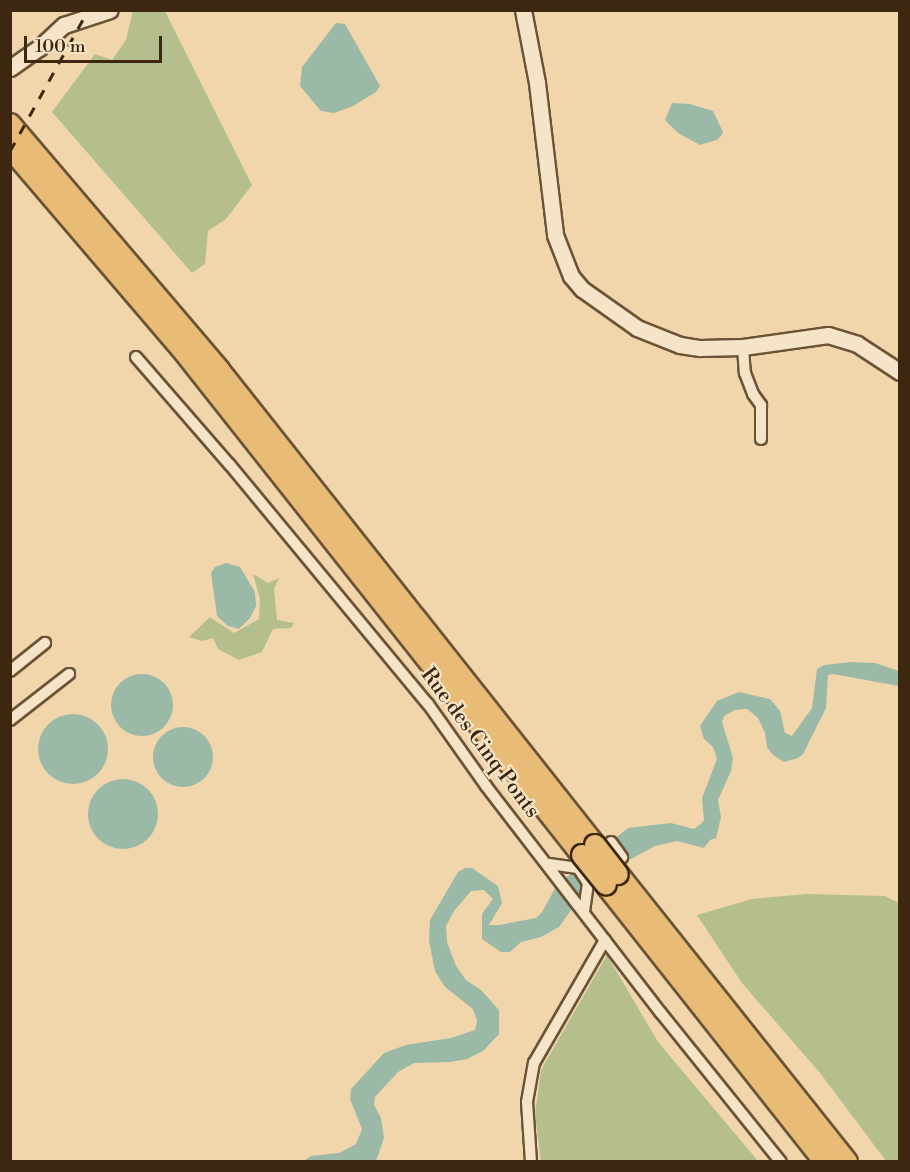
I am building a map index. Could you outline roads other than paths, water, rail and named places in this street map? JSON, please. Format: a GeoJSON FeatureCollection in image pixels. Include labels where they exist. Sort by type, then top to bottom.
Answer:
{"type":"FeatureCollection","features":[{"type":"Feature","properties":{"kind":"highway"},"geometry":{"type":"LineString","coordinates":[[10,124],[242,398],[608,875],[789,1117],[842,1160]]}},
{"type":"Feature","properties":{"kind":"highway"},"geometry":{"type":"LineString","coordinates":[[10,148],[188,357],[591,853]]}},
{"type":"Feature","properties":{"kind":"highway"},"geometry":{"type":"LineString","coordinates":[[608,875],[842,1160]]}},
{"type":"Feature","properties":{"kind":"highway"},"geometry":{"type":"LineString","coordinates":[[789,1117],[791,1131],[812,1161]]}},
{"type":"Feature","properties":{"kind":"street"},"geometry":{"type":"LineString","coordinates":[[10,68],[39,48],[66,18],[110,10]]}},
{"type":"Feature","properties":{"kind":"street"},"geometry":{"type":"LineString","coordinates":[[524,10],[537,83],[555,235],[571,276],[610,310],[659,338],[700,348],[743,347],[814,335],[834,336],[856,344],[900,372]]}},
{"type":"Feature","properties":{"kind":"street"},"geometry":{"type":"LineString","coordinates":[[743,347],[746,373],[753,394],[761,405],[761,439]]}},
{"type":"Feature","properties":{"kind":"street","name":"Rue des Cinq Ponts"},"geometry":{"type":"LineString","coordinates":[[136,357],[230,465],[415,687],[486,786],[781,1161]]}},
{"type":"Feature","properties":{"kind":"street"},"geometry":{"type":"LineString","coordinates":[[10,671],[45,643]]}},
{"type":"Feature","properties":{"kind":"street"},"geometry":{"type":"LineString","coordinates":[[10,720],[69,674]]}},
{"type":"Feature","properties":{"kind":"street"},"geometry":{"type":"LineString","coordinates":[[546,861],[591,853],[608,875],[587,916]]}},
{"type":"Feature","properties":{"kind":"street"},"geometry":{"type":"LineString","coordinates":[[531,1161],[527,1102],[534,1063],[605,940]]}},
{"type":"Feature","properties":{"kind":"railway"},"geometry":{"type":"LineString","coordinates":[[10,151],[88,10]]}}]}
